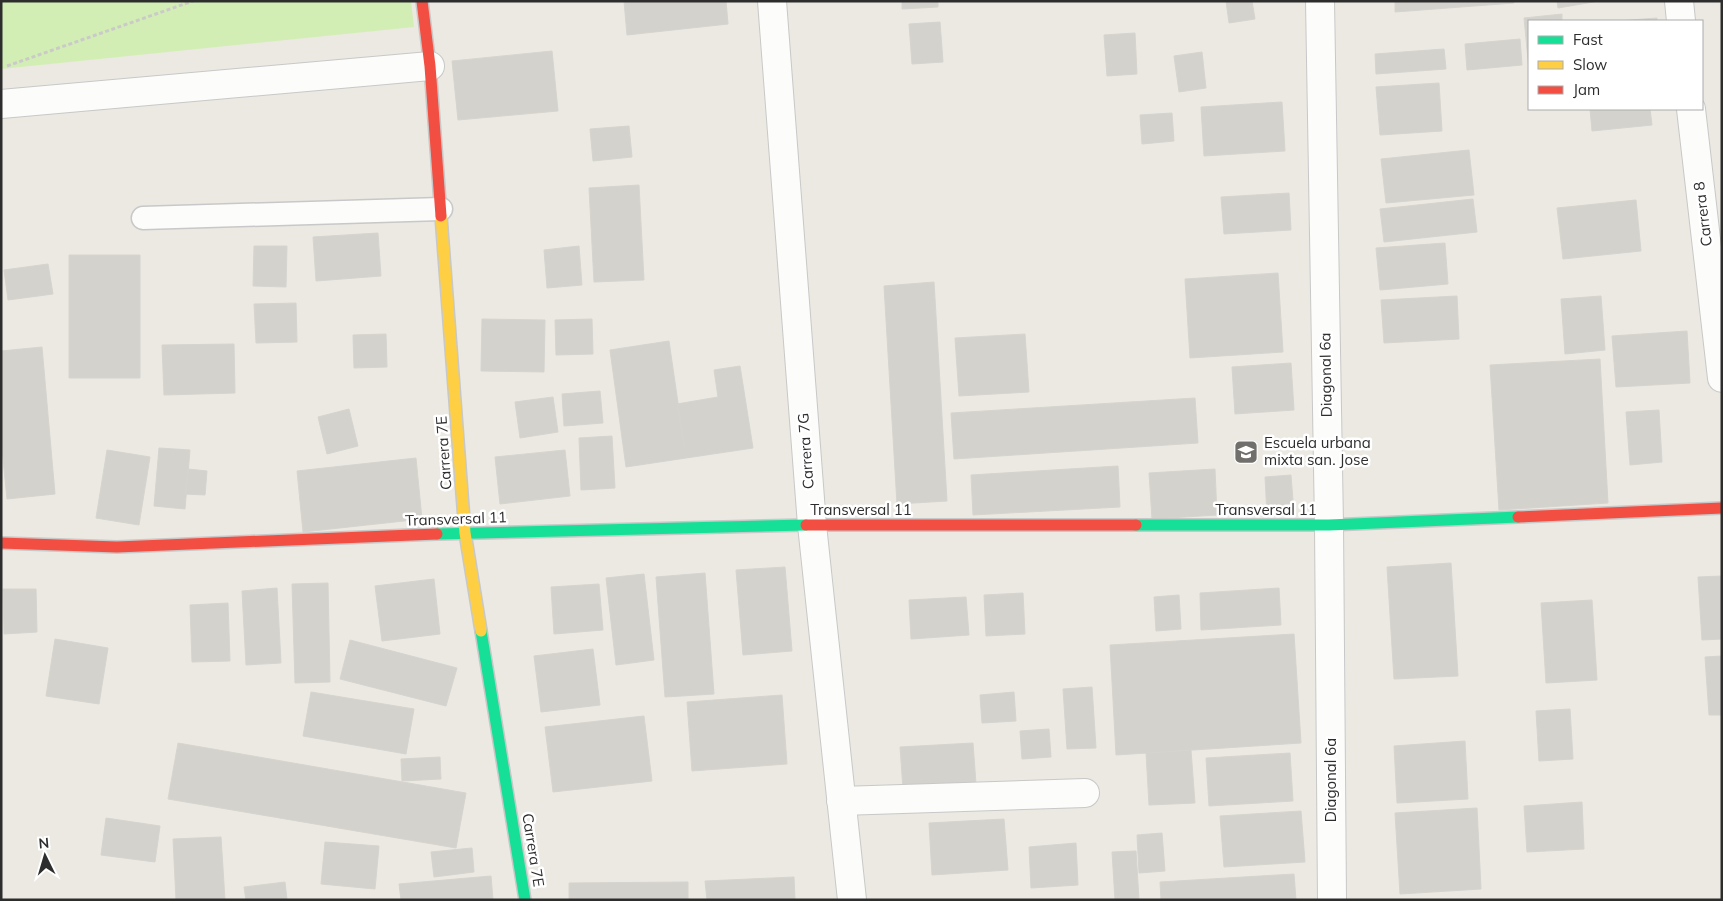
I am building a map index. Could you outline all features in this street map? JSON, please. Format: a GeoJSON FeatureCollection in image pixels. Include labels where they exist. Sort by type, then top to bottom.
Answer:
{"type":"FeatureCollection","features":[{"type":"Feature","properties":{"kind":"street","name":"Carrera 7E"},"geometry":{"type":"LineString","coordinates":[[422,1],[430,66],[465,533],[525,900]]}},
{"type":"Feature","properties":{"kind":"street","name":"Carrera 7G"},"geometry":{"type":"LineString","coordinates":[[772,1],[812,525],[852,900]]}},
{"type":"Feature","properties":{"kind":"street","name":"Diagonal 6a"},"geometry":{"type":"LineString","coordinates":[[1320,1],[1329,525],[1332,900]]}},
{"type":"Feature","properties":{"kind":"street"},"geometry":{"type":"LineString","coordinates":[[1679,1],[1681,20]]}},
{"type":"Feature","properties":{"kind":"street"},"geometry":{"type":"LineString","coordinates":[[1,104],[430,66]]}},
{"type":"Feature","properties":{"kind":"street","name":"Carrera 8"},"geometry":{"type":"LineString","coordinates":[[1691,110],[1722,378]]}},
{"type":"Feature","properties":{"kind":"street","name":"Transversal 11"},"geometry":{"type":"LineString","coordinates":[[1,543],[117,547],[465,533],[812,525],[1329,525],[1722,508]]}},
{"type":"Feature","properties":{"kind":"street"},"geometry":{"type":"LineString","coordinates":[[841,801],[1085,793]]}},
{"type":"Feature","properties":{"kind":"lane"},"geometry":{"type":"LineString","coordinates":[[143,218],[441,209]]}},
{"type":"Feature","properties":{"kind":"path"},"geometry":{"type":"LineString","coordinates":[[1,68],[192,1]]}},
{"type":"Feature","properties":{"kind":"green space"},"geometry":{"type":"Polygon","coordinates":[[[1,1],[411,1],[414,27],[1,69],[1,1]]]}},
{"type":"Feature","properties":{"kind":"building"},"geometry":{"type":"Polygon","coordinates":[[[624,1],[726,1],[728,24],[627,35],[624,1]]]}},
{"type":"Feature","properties":{"kind":"building"},"geometry":{"type":"Polygon","coordinates":[[[902,1],[938,1],[938,7],[902,9],[902,1]]]}},
{"type":"Feature","properties":{"kind":"building"},"geometry":{"type":"Polygon","coordinates":[[[1226,1],[1252,1],[1255,19],[1229,23],[1226,1]]]}},
{"type":"Feature","properties":{"kind":"building"},"geometry":{"type":"Polygon","coordinates":[[[1395,1],[1514,1],[1514,3],[1395,12],[1395,1]]]}},
{"type":"Feature","properties":{"kind":"building"},"geometry":{"type":"Polygon","coordinates":[[[1557,1],[1599,1],[1558,8],[1557,1]]]}},
{"type":"Feature","properties":{"kind":"building"},"geometry":{"type":"Polygon","coordinates":[[[1562,14],[1562,20],[1528,20],[1528,60],[1524,18],[1562,14]]]}},
{"type":"Feature","properties":{"kind":"building"},"geometry":{"type":"Polygon","coordinates":[[[1657,18],[1657,20],[1631,20],[1657,18]]]}},
{"type":"Feature","properties":{"kind":"building"},"geometry":{"type":"Polygon","coordinates":[[[940,22],[943,62],[912,64],[909,24],[940,22]]]}},
{"type":"Feature","properties":{"kind":"building"},"geometry":{"type":"Polygon","coordinates":[[[1135,33],[1137,74],[1107,76],[1104,35],[1135,33]]]}},
{"type":"Feature","properties":{"kind":"building"},"geometry":{"type":"Polygon","coordinates":[[[1520,39],[1522,65],[1467,70],[1465,44],[1520,39]]]}},
{"type":"Feature","properties":{"kind":"building"},"geometry":{"type":"Polygon","coordinates":[[[1444,49],[1446,69],[1376,74],[1375,54],[1444,49]]]}},
{"type":"Feature","properties":{"kind":"building"},"geometry":{"type":"Polygon","coordinates":[[[552,51],[558,111],[458,120],[452,61],[552,51]]]}},
{"type":"Feature","properties":{"kind":"building"},"geometry":{"type":"Polygon","coordinates":[[[1202,52],[1206,88],[1179,92],[1174,56],[1202,52]]]}},
{"type":"Feature","properties":{"kind":"building"},"geometry":{"type":"Polygon","coordinates":[[[1439,83],[1442,131],[1380,135],[1376,87],[1439,83]]]}},
{"type":"Feature","properties":{"kind":"building"},"geometry":{"type":"Polygon","coordinates":[[[1282,102],[1285,151],[1204,156],[1201,107],[1282,102]]]}},
{"type":"Feature","properties":{"kind":"building"},"geometry":{"type":"Polygon","coordinates":[[[1590,110],[1650,110],[1652,125],[1592,131],[1590,110]]]}},
{"type":"Feature","properties":{"kind":"building"},"geometry":{"type":"Polygon","coordinates":[[[1172,113],[1174,141],[1142,144],[1140,115],[1172,113]]]}},
{"type":"Feature","properties":{"kind":"building"},"geometry":{"type":"Polygon","coordinates":[[[629,126],[632,157],[593,161],[590,129],[629,126]]]}},
{"type":"Feature","properties":{"kind":"building"},"geometry":{"type":"Polygon","coordinates":[[[1469,150],[1474,195],[1386,203],[1381,159],[1469,150]]]}},
{"type":"Feature","properties":{"kind":"building"},"geometry":{"type":"Polygon","coordinates":[[[639,185],[644,280],[594,282],[589,188],[639,185]]]}},
{"type":"Feature","properties":{"kind":"building"},"geometry":{"type":"Polygon","coordinates":[[[1289,193],[1291,230],[1224,234],[1221,197],[1289,193]]]}},
{"type":"Feature","properties":{"kind":"building"},"geometry":{"type":"Polygon","coordinates":[[[1473,199],[1477,232],[1384,242],[1380,209],[1473,199]]]}},
{"type":"Feature","properties":{"kind":"building"},"geometry":{"type":"Polygon","coordinates":[[[1636,200],[1641,251],[1563,259],[1557,208],[1636,200]]]}},
{"type":"Feature","properties":{"kind":"building"},"geometry":{"type":"Polygon","coordinates":[[[378,233],[381,276],[316,281],[313,237],[378,233]]]}},
{"type":"Feature","properties":{"kind":"building"},"geometry":{"type":"Polygon","coordinates":[[[1445,243],[1448,284],[1380,290],[1376,248],[1445,243]]]}},
{"type":"Feature","properties":{"kind":"building"},"geometry":{"type":"Polygon","coordinates":[[[254,246],[287,246],[286,287],[253,286],[254,246]]]}},
{"type":"Feature","properties":{"kind":"building"},"geometry":{"type":"Polygon","coordinates":[[[579,246],[582,285],[547,288],[544,250],[579,246]]]}},
{"type":"Feature","properties":{"kind":"building"},"geometry":{"type":"Polygon","coordinates":[[[69,255],[140,255],[140,378],[69,378],[69,255]]]}},
{"type":"Feature","properties":{"kind":"building"},"geometry":{"type":"Polygon","coordinates":[[[48,264],[53,294],[8,300],[4,270],[48,264]]]}},
{"type":"Feature","properties":{"kind":"building"},"geometry":{"type":"Polygon","coordinates":[[[1278,273],[1283,352],[1190,358],[1185,279],[1278,273]]]}},
{"type":"Feature","properties":{"kind":"building"},"geometry":{"type":"Polygon","coordinates":[[[934,282],[947,501],[897,504],[884,286],[934,282]]]}},
{"type":"Feature","properties":{"kind":"building"},"geometry":{"type":"Polygon","coordinates":[[[1457,296],[1459,339],[1384,343],[1381,300],[1457,296]]]}},
{"type":"Feature","properties":{"kind":"building"},"geometry":{"type":"Polygon","coordinates":[[[1601,296],[1605,350],[1565,354],[1561,299],[1601,296]]]}},
{"type":"Feature","properties":{"kind":"building"},"geometry":{"type":"Polygon","coordinates":[[[296,303],[297,342],[256,343],[254,304],[296,303]]]}},
{"type":"Feature","properties":{"kind":"building"},"geometry":{"type":"Polygon","coordinates":[[[482,319],[545,320],[544,372],[481,371],[482,319]]]}},
{"type":"Feature","properties":{"kind":"building"},"geometry":{"type":"Polygon","coordinates":[[[592,319],[593,354],[556,355],[555,320],[592,319]]]}},
{"type":"Feature","properties":{"kind":"building"},"geometry":{"type":"Polygon","coordinates":[[[1687,331],[1690,383],[1616,387],[1612,336],[1687,331]]]}},
{"type":"Feature","properties":{"kind":"building"},"geometry":{"type":"Polygon","coordinates":[[[386,334],[387,367],[354,368],[353,335],[386,334]]]}},
{"type":"Feature","properties":{"kind":"building"},"geometry":{"type":"Polygon","coordinates":[[[1025,334],[1029,392],[959,396],[955,338],[1025,334]]]}},
{"type":"Feature","properties":{"kind":"building"},"geometry":{"type":"Polygon","coordinates":[[[669,341],[686,458],[626,467],[610,350],[669,341]]]}},
{"type":"Feature","properties":{"kind":"building"},"geometry":{"type":"Polygon","coordinates":[[[234,344],[235,393],[164,395],[162,345],[234,344]]]}},
{"type":"Feature","properties":{"kind":"building"},"geometry":{"type":"Polygon","coordinates":[[[42,347],[55,494],[7,499],[1,438],[1,351],[42,347]]]}},
{"type":"Feature","properties":{"kind":"building"},"geometry":{"type":"Polygon","coordinates":[[[1600,359],[1608,503],[1499,510],[1490,365],[1600,359]]]}},
{"type":"Feature","properties":{"kind":"building"},"geometry":{"type":"Polygon","coordinates":[[[1291,363],[1294,410],[1235,414],[1232,367],[1291,363]]]}},
{"type":"Feature","properties":{"kind":"building"},"geometry":{"type":"Polygon","coordinates":[[[740,366],[753,448],[686,458],[677,404],[718,397],[714,370],[740,366]]]}},
{"type":"Feature","properties":{"kind":"building"},"geometry":{"type":"Polygon","coordinates":[[[600,391],[603,423],[564,426],[562,394],[600,391]]]}},
{"type":"Feature","properties":{"kind":"building"},"geometry":{"type":"Polygon","coordinates":[[[553,397],[558,432],[520,438],[515,402],[553,397]]]}},
{"type":"Feature","properties":{"kind":"building"},"geometry":{"type":"Polygon","coordinates":[[[1195,398],[1198,443],[954,459],[951,413],[1195,398]]]}},
{"type":"Feature","properties":{"kind":"building"},"geometry":{"type":"Polygon","coordinates":[[[349,409],[358,446],[327,454],[318,417],[349,409]]]}},
{"type":"Feature","properties":{"kind":"building"},"geometry":{"type":"Polygon","coordinates":[[[1659,410],[1662,462],[1630,465],[1626,412],[1659,410]]]}},
{"type":"Feature","properties":{"kind":"building"},"geometry":{"type":"Polygon","coordinates":[[[612,436],[615,488],[581,490],[579,438],[612,436]]]}},
{"type":"Feature","properties":{"kind":"building"},"geometry":{"type":"Polygon","coordinates":[[[159,448],[190,450],[185,509],[154,506],[159,448]]]}},
{"type":"Feature","properties":{"kind":"building"},"geometry":{"type":"Polygon","coordinates":[[[107,450],[150,457],[139,525],[96,518],[107,450]]]}},
{"type":"Feature","properties":{"kind":"building"},"geometry":{"type":"Polygon","coordinates":[[[565,450],[570,496],[500,504],[495,457],[565,450]]]}},
{"type":"Feature","properties":{"kind":"building"},"geometry":{"type":"Polygon","coordinates":[[[416,458],[422,519],[303,532],[297,471],[416,458]]]}},
{"type":"Feature","properties":{"kind":"building"},"geometry":{"type":"Polygon","coordinates":[[[1118,466],[1120,507],[973,515],[971,475],[1118,466]]]}},
{"type":"Feature","properties":{"kind":"building"},"geometry":{"type":"Polygon","coordinates":[[[188,469],[207,471],[205,495],[185,494],[188,469]]]}},
{"type":"Feature","properties":{"kind":"building"},"geometry":{"type":"Polygon","coordinates":[[[1215,469],[1217,515],[1152,519],[1149,473],[1215,469]]]}},
{"type":"Feature","properties":{"kind":"building"},"geometry":{"type":"Polygon","coordinates":[[[1291,475],[1294,513],[1267,515],[1265,477],[1291,475]]]}},
{"type":"Feature","properties":{"kind":"building"},"geometry":{"type":"Polygon","coordinates":[[[1451,563],[1458,676],[1394,679],[1387,567],[1451,563]]]}},
{"type":"Feature","properties":{"kind":"building"},"geometry":{"type":"Polygon","coordinates":[[[785,567],[792,651],[743,655],[736,570],[785,567]]]}},
{"type":"Feature","properties":{"kind":"building"},"geometry":{"type":"Polygon","coordinates":[[[705,573],[714,694],[665,697],[656,577],[705,573]]]}},
{"type":"Feature","properties":{"kind":"building"},"geometry":{"type":"Polygon","coordinates":[[[644,574],[654,660],[616,665],[606,578],[644,574]]]}},
{"type":"Feature","properties":{"kind":"building"},"geometry":{"type":"Polygon","coordinates":[[[1722,576],[1722,639],[1702,640],[1698,577],[1722,576]]]}},
{"type":"Feature","properties":{"kind":"building"},"geometry":{"type":"Polygon","coordinates":[[[434,579],[440,634],[382,641],[375,586],[434,579]]]}},
{"type":"Feature","properties":{"kind":"building"},"geometry":{"type":"Polygon","coordinates":[[[328,583],[330,682],[295,683],[292,584],[328,583]]]}},
{"type":"Feature","properties":{"kind":"building"},"geometry":{"type":"Polygon","coordinates":[[[599,584],[603,630],[554,634],[551,587],[599,584]]]}},
{"type":"Feature","properties":{"kind":"building"},"geometry":{"type":"Polygon","coordinates":[[[277,588],[281,663],[246,665],[242,591],[277,588]]]}},
{"type":"Feature","properties":{"kind":"building"},"geometry":{"type":"Polygon","coordinates":[[[1279,588],[1281,625],[1201,630],[1200,593],[1279,588]]]}},
{"type":"Feature","properties":{"kind":"building"},"geometry":{"type":"Polygon","coordinates":[[[3,589],[36,589],[37,632],[4,634],[3,589]]]}},
{"type":"Feature","properties":{"kind":"building"},"geometry":{"type":"Polygon","coordinates":[[[1023,593],[1025,634],[986,636],[984,595],[1023,593]]]}},
{"type":"Feature","properties":{"kind":"building"},"geometry":{"type":"Polygon","coordinates":[[[1179,595],[1181,629],[1156,631],[1154,597],[1179,595]]]}},
{"type":"Feature","properties":{"kind":"building"},"geometry":{"type":"Polygon","coordinates":[[[966,597],[969,635],[911,639],[909,600],[966,597]]]}},
{"type":"Feature","properties":{"kind":"building"},"geometry":{"type":"Polygon","coordinates":[[[1592,600],[1597,680],[1546,683],[1541,603],[1592,600]]]}},
{"type":"Feature","properties":{"kind":"building"},"geometry":{"type":"Polygon","coordinates":[[[228,603],[230,661],[192,662],[190,605],[228,603]]]}},
{"type":"Feature","properties":{"kind":"building"},"geometry":{"type":"Polygon","coordinates":[[[1294,634],[1301,743],[1116,755],[1110,645],[1294,634]]]}},
{"type":"Feature","properties":{"kind":"building"},"geometry":{"type":"Polygon","coordinates":[[[55,639],[108,648],[99,704],[46,696],[55,639]]]}},
{"type":"Feature","properties":{"kind":"building"},"geometry":{"type":"Polygon","coordinates":[[[350,640],[457,668],[446,706],[340,679],[350,640]]]}},
{"type":"Feature","properties":{"kind":"building"},"geometry":{"type":"Polygon","coordinates":[[[593,649],[600,705],[541,712],[534,656],[593,649]]]}},
{"type":"Feature","properties":{"kind":"building"},"geometry":{"type":"Polygon","coordinates":[[[1722,656],[1722,715],[1709,715],[1705,657],[1722,656]]]}},
{"type":"Feature","properties":{"kind":"building"},"geometry":{"type":"Polygon","coordinates":[[[1092,687],[1096,748],[1067,749],[1063,689],[1092,687]]]}},
{"type":"Feature","properties":{"kind":"building"},"geometry":{"type":"Polygon","coordinates":[[[311,692],[414,709],[406,754],[303,736],[311,692]]]}},
{"type":"Feature","properties":{"kind":"building"},"geometry":{"type":"Polygon","coordinates":[[[1014,692],[1016,721],[982,723],[980,695],[1014,692]]]}},
{"type":"Feature","properties":{"kind":"building"},"geometry":{"type":"Polygon","coordinates":[[[782,695],[787,764],[692,771],[687,702],[782,695]]]}},
{"type":"Feature","properties":{"kind":"building"},"geometry":{"type":"Polygon","coordinates":[[[1570,709],[1573,759],[1539,761],[1536,711],[1570,709]]]}},
{"type":"Feature","properties":{"kind":"building"},"geometry":{"type":"Polygon","coordinates":[[[644,716],[652,781],[553,792],[545,727],[644,716]]]}},
{"type":"Feature","properties":{"kind":"building"},"geometry":{"type":"Polygon","coordinates":[[[1049,729],[1051,757],[1022,759],[1020,731],[1049,729]]]}},
{"type":"Feature","properties":{"kind":"building"},"geometry":{"type":"Polygon","coordinates":[[[1465,741],[1468,799],[1397,803],[1394,746],[1465,741]]]}},
{"type":"Feature","properties":{"kind":"building"},"geometry":{"type":"Polygon","coordinates":[[[178,743],[466,793],[456,848],[168,799],[178,743]]]}},
{"type":"Feature","properties":{"kind":"building"},"geometry":{"type":"Polygon","coordinates":[[[973,743],[976,784],[903,789],[900,747],[973,743]]]}},
{"type":"Feature","properties":{"kind":"building"},"geometry":{"type":"Polygon","coordinates":[[[1191,750],[1195,803],[1149,805],[1146,753],[1191,750]]]}},
{"type":"Feature","properties":{"kind":"building"},"geometry":{"type":"Polygon","coordinates":[[[1290,753],[1293,801],[1209,806],[1206,758],[1290,753]]]}},
{"type":"Feature","properties":{"kind":"building"},"geometry":{"type":"Polygon","coordinates":[[[440,757],[441,779],[402,781],[401,759],[440,757]]]}},
{"type":"Feature","properties":{"kind":"building"},"geometry":{"type":"Polygon","coordinates":[[[1582,802],[1584,849],[1527,852],[1524,806],[1582,802]]]}},
{"type":"Feature","properties":{"kind":"building"},"geometry":{"type":"Polygon","coordinates":[[[1477,808],[1481,889],[1400,894],[1395,813],[1477,808]]]}},
{"type":"Feature","properties":{"kind":"building"},"geometry":{"type":"Polygon","coordinates":[[[1301,811],[1305,862],[1224,867],[1220,816],[1301,811]]]}},
{"type":"Feature","properties":{"kind":"building"},"geometry":{"type":"Polygon","coordinates":[[[106,818],[160,826],[155,862],[101,855],[106,818]]]}},
{"type":"Feature","properties":{"kind":"building"},"geometry":{"type":"Polygon","coordinates":[[[1004,819],[1008,870],[932,875],[929,823],[1004,819]]]}},
{"type":"Feature","properties":{"kind":"building"},"geometry":{"type":"Polygon","coordinates":[[[1162,833],[1165,871],[1139,873],[1137,835],[1162,833]]]}},
{"type":"Feature","properties":{"kind":"building"},"geometry":{"type":"Polygon","coordinates":[[[221,837],[225,900],[176,900],[173,839],[221,837]]]}},
{"type":"Feature","properties":{"kind":"building"},"geometry":{"type":"Polygon","coordinates":[[[325,842],[379,846],[375,889],[321,884],[325,842]]]}},
{"type":"Feature","properties":{"kind":"building"},"geometry":{"type":"Polygon","coordinates":[[[1076,843],[1078,885],[1031,888],[1029,847],[1076,843]]]}},
{"type":"Feature","properties":{"kind":"building"},"geometry":{"type":"Polygon","coordinates":[[[472,848],[474,872],[434,877],[431,852],[472,848]]]}},
{"type":"Feature","properties":{"kind":"building"},"geometry":{"type":"Polygon","coordinates":[[[1136,851],[1139,900],[1115,900],[1112,852],[1136,851]]]}},
{"type":"Feature","properties":{"kind":"building"},"geometry":{"type":"Polygon","coordinates":[[[1294,874],[1296,900],[1161,900],[1160,882],[1294,874]]]}},
{"type":"Feature","properties":{"kind":"building"},"geometry":{"type":"Polygon","coordinates":[[[491,876],[493,900],[401,900],[399,884],[491,876]]]}},
{"type":"Feature","properties":{"kind":"building"},"geometry":{"type":"Polygon","coordinates":[[[794,877],[795,900],[707,900],[705,881],[794,877]]]}},
{"type":"Feature","properties":{"kind":"building"},"geometry":{"type":"Polygon","coordinates":[[[285,882],[287,900],[246,900],[244,887],[285,882]]]}},
{"type":"Feature","properties":{"kind":"building"},"geometry":{"type":"Polygon","coordinates":[[[688,882],[688,900],[569,900],[569,883],[688,882]]]}},
{"type":"Feature","properties":{"kind":"traffic: fast"},"geometry":{"type":"LineString","coordinates":[[1136,525],[1329,525],[1518,517]]}},
{"type":"Feature","properties":{"kind":"traffic: fast"},"geometry":{"type":"LineString","coordinates":[[437,534],[806,525]]}},
{"type":"Feature","properties":{"kind":"traffic: fast"},"geometry":{"type":"LineString","coordinates":[[481,631],[525,900]]}},
{"type":"Feature","properties":{"kind":"traffic: slow"},"geometry":{"type":"LineString","coordinates":[[441,216],[465,533],[481,631]]}},
{"type":"Feature","properties":{"kind":"traffic: jam"},"geometry":{"type":"LineString","coordinates":[[422,1],[430,66],[441,216]]}},
{"type":"Feature","properties":{"kind":"traffic: jam"},"geometry":{"type":"LineString","coordinates":[[1518,517],[1722,508]]}},
{"type":"Feature","properties":{"kind":"traffic: jam"},"geometry":{"type":"LineString","coordinates":[[806,525],[1136,525]]}},
{"type":"Feature","properties":{"kind":"traffic: jam"},"geometry":{"type":"LineString","coordinates":[[1,543],[117,547],[437,534]]}},
{"type":"Feature","properties":{"kind":"place","name":"Escuela urbana mixta san. Jose"},"geometry":{"type":"Point","coordinates":[1246,452]}}]}
